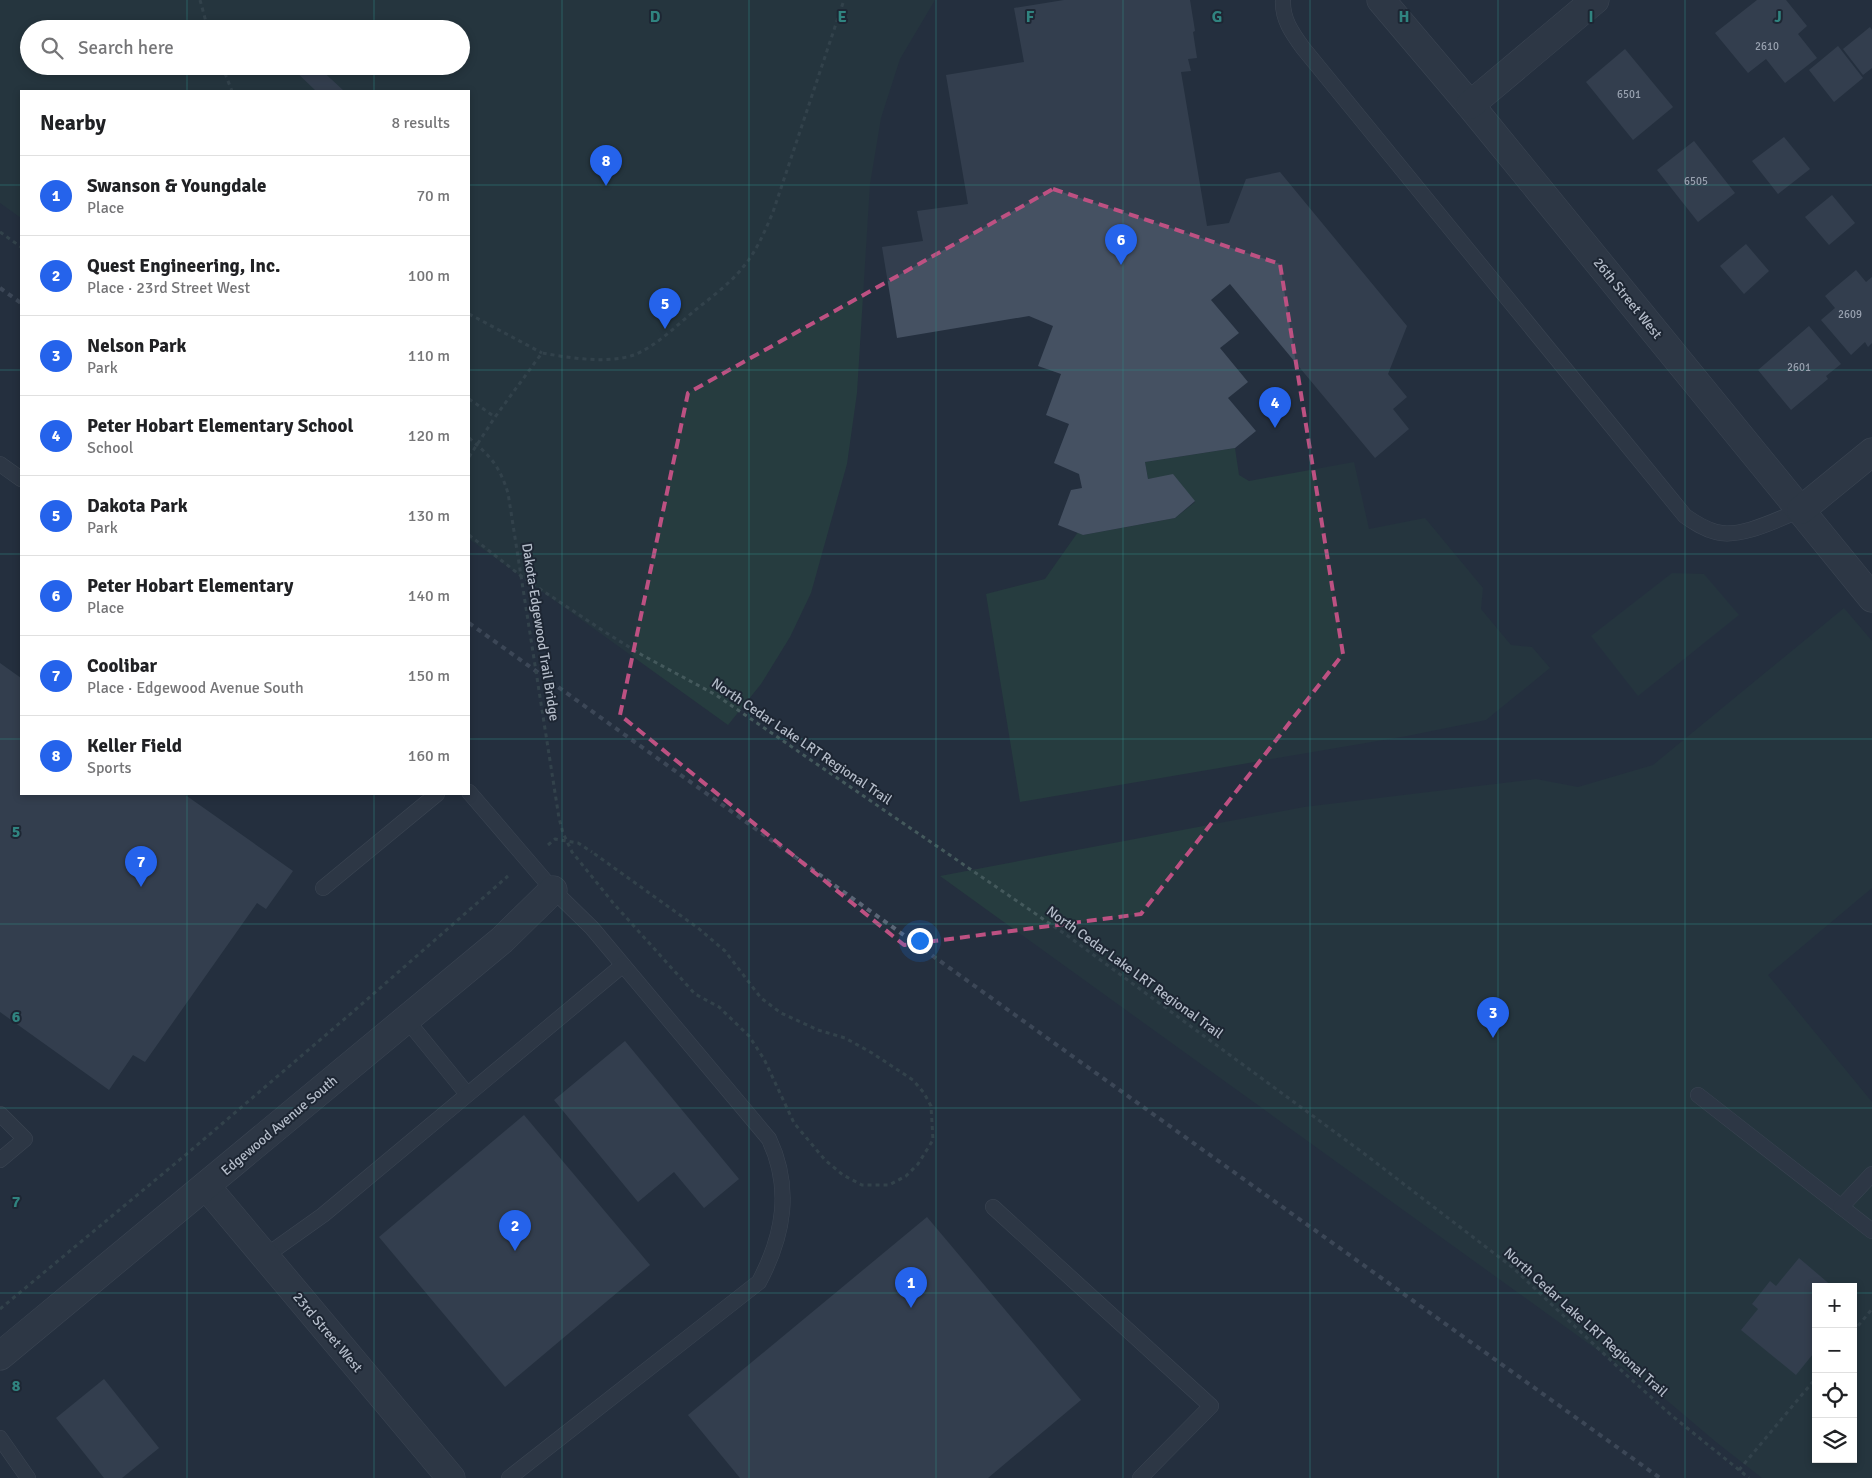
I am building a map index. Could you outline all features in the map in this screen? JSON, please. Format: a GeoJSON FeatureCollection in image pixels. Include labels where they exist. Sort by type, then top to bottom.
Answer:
{"type":"FeatureCollection","features":[{"type":"Feature","properties":{"kind":"street","name":"26th Street West"},"geometry":{"type":"LineString","coordinates":[[1381,0],[1470,105],[1872,598]]}},
{"type":"Feature","properties":{"kind":"street"},"geometry":{"type":"LineString","coordinates":[[1470,105],[1595,0]]}},
{"type":"Feature","properties":{"kind":"street"},"geometry":{"type":"LineString","coordinates":[[1801,510],[1872,452]]}},
{"type":"Feature","properties":{"kind":"street","name":"Edgewood Avenue South"},"geometry":{"type":"LineString","coordinates":[[1,1354],[502,940],[553,890]]}},
{"type":"Feature","properties":{"kind":"street","name":"23rd Street West"},"geometry":{"type":"LineString","coordinates":[[206,1186],[451,1478]]}},
{"type":"Feature","properties":{"kind":"lane"},"geometry":{"type":"LineString","coordinates":[[1282,0],[1282,10],[1288,27],[1303,48],[1685,516],[1701,527],[1718,533],[1734,533],[1801,510]]}},
{"type":"Feature","properties":{"kind":"lane"},"geometry":{"type":"LineString","coordinates":[[0,464],[20,478]]}},
{"type":"Feature","properties":{"kind":"lane"},"geometry":{"type":"LineString","coordinates":[[470,793],[553,890],[592,928],[769,1139],[777,1156],[784,1198],[778,1239],[759,1282],[509,1478]]}},
{"type":"Feature","properties":{"kind":"lane"},"geometry":{"type":"LineString","coordinates":[[322,888],[436,795]]}},
{"type":"Feature","properties":{"kind":"lane"},"geometry":{"type":"LineString","coordinates":[[264,1257],[323,1215],[623,965]]}},
{"type":"Feature","properties":{"kind":"lane"},"geometry":{"type":"LineString","coordinates":[[406,1020],[467,1094]]}},
{"type":"Feature","properties":{"kind":"lane"},"geometry":{"type":"LineString","coordinates":[[1698,1094],[1872,1231]]}},
{"type":"Feature","properties":{"kind":"lane"},"geometry":{"type":"LineString","coordinates":[[0,1114],[25,1139],[0,1160]]}},
{"type":"Feature","properties":{"kind":"lane"},"geometry":{"type":"LineString","coordinates":[[1842,1207],[1872,1174]]}},
{"type":"Feature","properties":{"kind":"lane"},"geometry":{"type":"LineString","coordinates":[[993,1207],[1210,1406],[1140,1478]]}},
{"type":"Feature","properties":{"kind":"lane"},"geometry":{"type":"LineString","coordinates":[[0,1438],[28,1478]]}},
{"type":"Feature","properties":{"kind":"path"},"geometry":{"type":"LineString","coordinates":[[200,0],[206,20]]}},
{"type":"Feature","properties":{"kind":"path"},"geometry":{"type":"LineString","coordinates":[[470,315],[542,354],[571,359],[605,359],[633,355],[655,344],[724,287],[744,266],[759,244],[773,212],[844,0]]}},
{"type":"Feature","properties":{"kind":"path"},"geometry":{"type":"LineString","coordinates":[[226,75],[232,90]]}},
{"type":"Feature","properties":{"kind":"path"},"geometry":{"type":"LineString","coordinates":[[0,232],[20,247]]}},
{"type":"Feature","properties":{"kind":"path"},"geometry":{"type":"LineString","coordinates":[[470,455],[495,417],[542,354]]}},
{"type":"Feature","properties":{"kind":"path"},"geometry":{"type":"LineString","coordinates":[[470,400],[495,417]]}},
{"type":"Feature","properties":{"kind":"path","name":"Dakota-Edgewood Trail Bridge"},"geometry":{"type":"LineString","coordinates":[[470,439],[494,461],[502,476],[508,494],[558,808],[563,833],[567,841],[572,852],[614,904],[694,994],[719,1007],[749,1036],[764,1059],[794,1124],[825,1160],[843,1175],[862,1185],[889,1185],[906,1176],[918,1164],[932,1140],[931,1106],[924,1093],[913,1080],[845,1038],[818,1030],[781,1013],[761,998],[725,951],[698,928],[578,843],[567,841],[555,839],[526,860]]}},
{"type":"Feature","properties":{"kind":"path","name":"North Cedar Lake LRT Regional Trail"},"geometry":{"type":"LineString","coordinates":[[470,536],[525,579],[605,632],[724,700],[1065,934],[1362,1152],[1512,1267],[1671,1415],[1750,1478]]}},
{"type":"Feature","properties":{"kind":"path"},"geometry":{"type":"LineString","coordinates":[[0,1309],[227,1120],[526,860]]}},
{"type":"Feature","properties":{"kind":"path"},"geometry":{"type":"LineString","coordinates":[[1856,1328],[1872,1309]]}},
{"type":"Feature","properties":{"kind":"path"},"geometry":{"type":"LineString","coordinates":[[1739,1470],[1812,1383]]}},
{"type":"Feature","properties":{"kind":"highlighted area"},"geometry":{"type":"Polygon","coordinates":[[[1053,189],[1280,264],[1343,654],[1141,914],[904,945],[620,715],[688,393],[1053,189]]]}},
{"type":"Feature","properties":{"kind":"green space"},"geometry":{"type":"Polygon","coordinates":[[[0,0],[935,0],[900,59],[881,118],[870,184],[857,393],[847,464],[811,593],[790,637],[761,684],[728,725],[470,540],[470,90],[20,90],[20,217],[0,203],[0,0]]]}},
{"type":"Feature","properties":{"kind":"green space"},"geometry":{"type":"Polygon","coordinates":[[[1235,448],[1239,475],[1249,481],[1354,462],[1369,529],[1425,518],[1483,588],[1481,609],[1511,645],[1532,647],[1550,668],[1486,720],[1407,736],[1020,802],[986,594],[1045,579],[1078,532],[1083,535],[1175,518],[1195,502],[1173,475],[1148,479],[1145,462],[1235,448]]]}},
{"type":"Feature","properties":{"kind":"green space"},"geometry":{"type":"Polygon","coordinates":[[[1672,573],[1704,574],[1739,615],[1638,696],[1591,636],[1672,573]]]}},
{"type":"Feature","properties":{"kind":"green space"},"geometry":{"type":"Polygon","coordinates":[[[1844,608],[1872,641],[1872,888],[1768,975],[1872,1102],[1872,1478],[1762,1478],[1664,1398],[940,876],[1304,807],[1536,779],[1578,787],[1653,765],[1844,608]]]}},
{"type":"Feature","properties":{"kind":"building"},"geometry":{"type":"Polygon","coordinates":[[[1064,0],[1190,0],[1197,58],[1188,59],[1191,71],[1181,72],[1207,226],[1229,223],[1246,179],[1280,172],[1407,326],[1388,374],[1407,397],[1393,409],[1409,429],[1375,458],[1230,284],[1211,300],[1239,333],[1220,348],[1248,382],[1228,398],[1256,431],[1235,448],[1145,462],[1148,479],[1173,474],[1195,501],[1175,518],[1083,535],[1058,525],[1071,490],[1082,488],[1079,474],[1054,463],[1069,424],[1046,415],[1061,374],[1038,366],[1053,326],[1029,316],[897,338],[882,247],[923,241],[917,211],[968,204],[946,75],[1024,62],[1014,8],[1064,0]]]}},
{"type":"Feature","properties":{"kind":"building"},"geometry":{"type":"Polygon","coordinates":[[[1757,0],[1786,0],[1807,26],[1798,34],[1817,58],[1785,83],[1766,59],[1748,73],[1715,33],[1757,0]]]}},
{"type":"Feature","properties":{"kind":"building"},"geometry":{"type":"Polygon","coordinates":[[[1870,27],[1872,30],[1872,68],[1863,75],[1843,49],[1870,27]]]}},
{"type":"Feature","properties":{"kind":"building"},"geometry":{"type":"Polygon","coordinates":[[[1838,46],[1863,78],[1834,102],[1809,70],[1838,46]]]}},
{"type":"Feature","properties":{"kind":"building"},"geometry":{"type":"Polygon","coordinates":[[[1625,49],[1673,107],[1633,140],[1586,82],[1625,49]]]}},
{"type":"Feature","properties":{"kind":"building"},"geometry":{"type":"Polygon","coordinates":[[[299,75],[327,75],[343,90],[315,90],[299,75]]]}},
{"type":"Feature","properties":{"kind":"building"},"geometry":{"type":"Polygon","coordinates":[[[1784,137],[1810,169],[1778,194],[1752,161],[1784,137]]]}},
{"type":"Feature","properties":{"kind":"building"},"geometry":{"type":"Polygon","coordinates":[[[1694,141],[1735,193],[1698,222],[1657,170],[1694,141]]]}},
{"type":"Feature","properties":{"kind":"building"},"geometry":{"type":"Polygon","coordinates":[[[1832,195],[1855,223],[1829,245],[1805,217],[1832,195]]]}},
{"type":"Feature","properties":{"kind":"building"},"geometry":{"type":"Polygon","coordinates":[[[1746,244],[1769,271],[1744,294],[1720,266],[1746,244]]]}},
{"type":"Feature","properties":{"kind":"building"},"geometry":{"type":"Polygon","coordinates":[[[1856,270],[1866,282],[1872,277],[1872,343],[1868,347],[1865,342],[1851,355],[1821,320],[1835,308],[1825,296],[1856,270]]]}},
{"type":"Feature","properties":{"kind":"building"},"geometry":{"type":"Polygon","coordinates":[[[1809,326],[1841,364],[1826,376],[1828,379],[1791,410],[1758,370],[1809,326]]]}},
{"type":"Feature","properties":{"kind":"building"},"geometry":{"type":"Polygon","coordinates":[[[0,663],[20,677],[20,795],[185,795],[293,871],[266,909],[257,903],[145,1062],[133,1055],[109,1090],[0,1012],[0,663]]]}},
{"type":"Feature","properties":{"kind":"building"},"geometry":{"type":"Polygon","coordinates":[[[625,1041],[739,1179],[704,1208],[674,1172],[638,1202],[554,1100],[625,1041]]]}},
{"type":"Feature","properties":{"kind":"building"},"geometry":{"type":"Polygon","coordinates":[[[524,1115],[650,1265],[505,1387],[379,1237],[524,1115]]]}},
{"type":"Feature","properties":{"kind":"building"},"geometry":{"type":"Polygon","coordinates":[[[927,1217],[1081,1400],[988,1478],[740,1478],[688,1415],[927,1217]]]}},
{"type":"Feature","properties":{"kind":"building"},"geometry":{"type":"Polygon","coordinates":[[[1799,1258],[1828,1283],[1812,1283],[1812,1355],[1796,1375],[1741,1330],[1758,1309],[1752,1304],[1770,1281],[1776,1286],[1799,1258]]]}},
{"type":"Feature","properties":{"kind":"building"},"geometry":{"type":"Polygon","coordinates":[[[104,1379],[159,1448],[122,1478],[104,1478],[56,1418],[104,1379]]]}},
{"type":"Feature","properties":{"kind":"railway"},"geometry":{"type":"LineString","coordinates":[[0,288],[20,302]]}},
{"type":"Feature","properties":{"kind":"railway"},"geometry":{"type":"LineString","coordinates":[[470,624],[1660,1478]]}},
{"type":"Feature","properties":{"kind":"place","name":"Keller Field"},"geometry":{"type":"Point","coordinates":[606,186]}},
{"type":"Feature","properties":{"kind":"place","name":"Peter Hobart Elementary"},"geometry":{"type":"Point","coordinates":[1121,265]}},
{"type":"Feature","properties":{"kind":"place","name":"Dakota Park"},"geometry":{"type":"Point","coordinates":[665,329]}},
{"type":"Feature","properties":{"kind":"place","name":"Peter Hobart Elementary School"},"geometry":{"type":"Point","coordinates":[1275,428]}},
{"type":"Feature","properties":{"kind":"place","name":"Coolibar"},"geometry":{"type":"Point","coordinates":[141,887]}},
{"type":"Feature","properties":{"kind":"place","name":"Nelson Park"},"geometry":{"type":"Point","coordinates":[1493,1038]}},
{"type":"Feature","properties":{"kind":"place","name":"Quest Engineering, Inc."},"geometry":{"type":"Point","coordinates":[515,1251]}},
{"type":"Feature","properties":{"kind":"place","name":"Swanson & Youngdale"},"geometry":{"type":"Point","coordinates":[911,1308]}}]}
